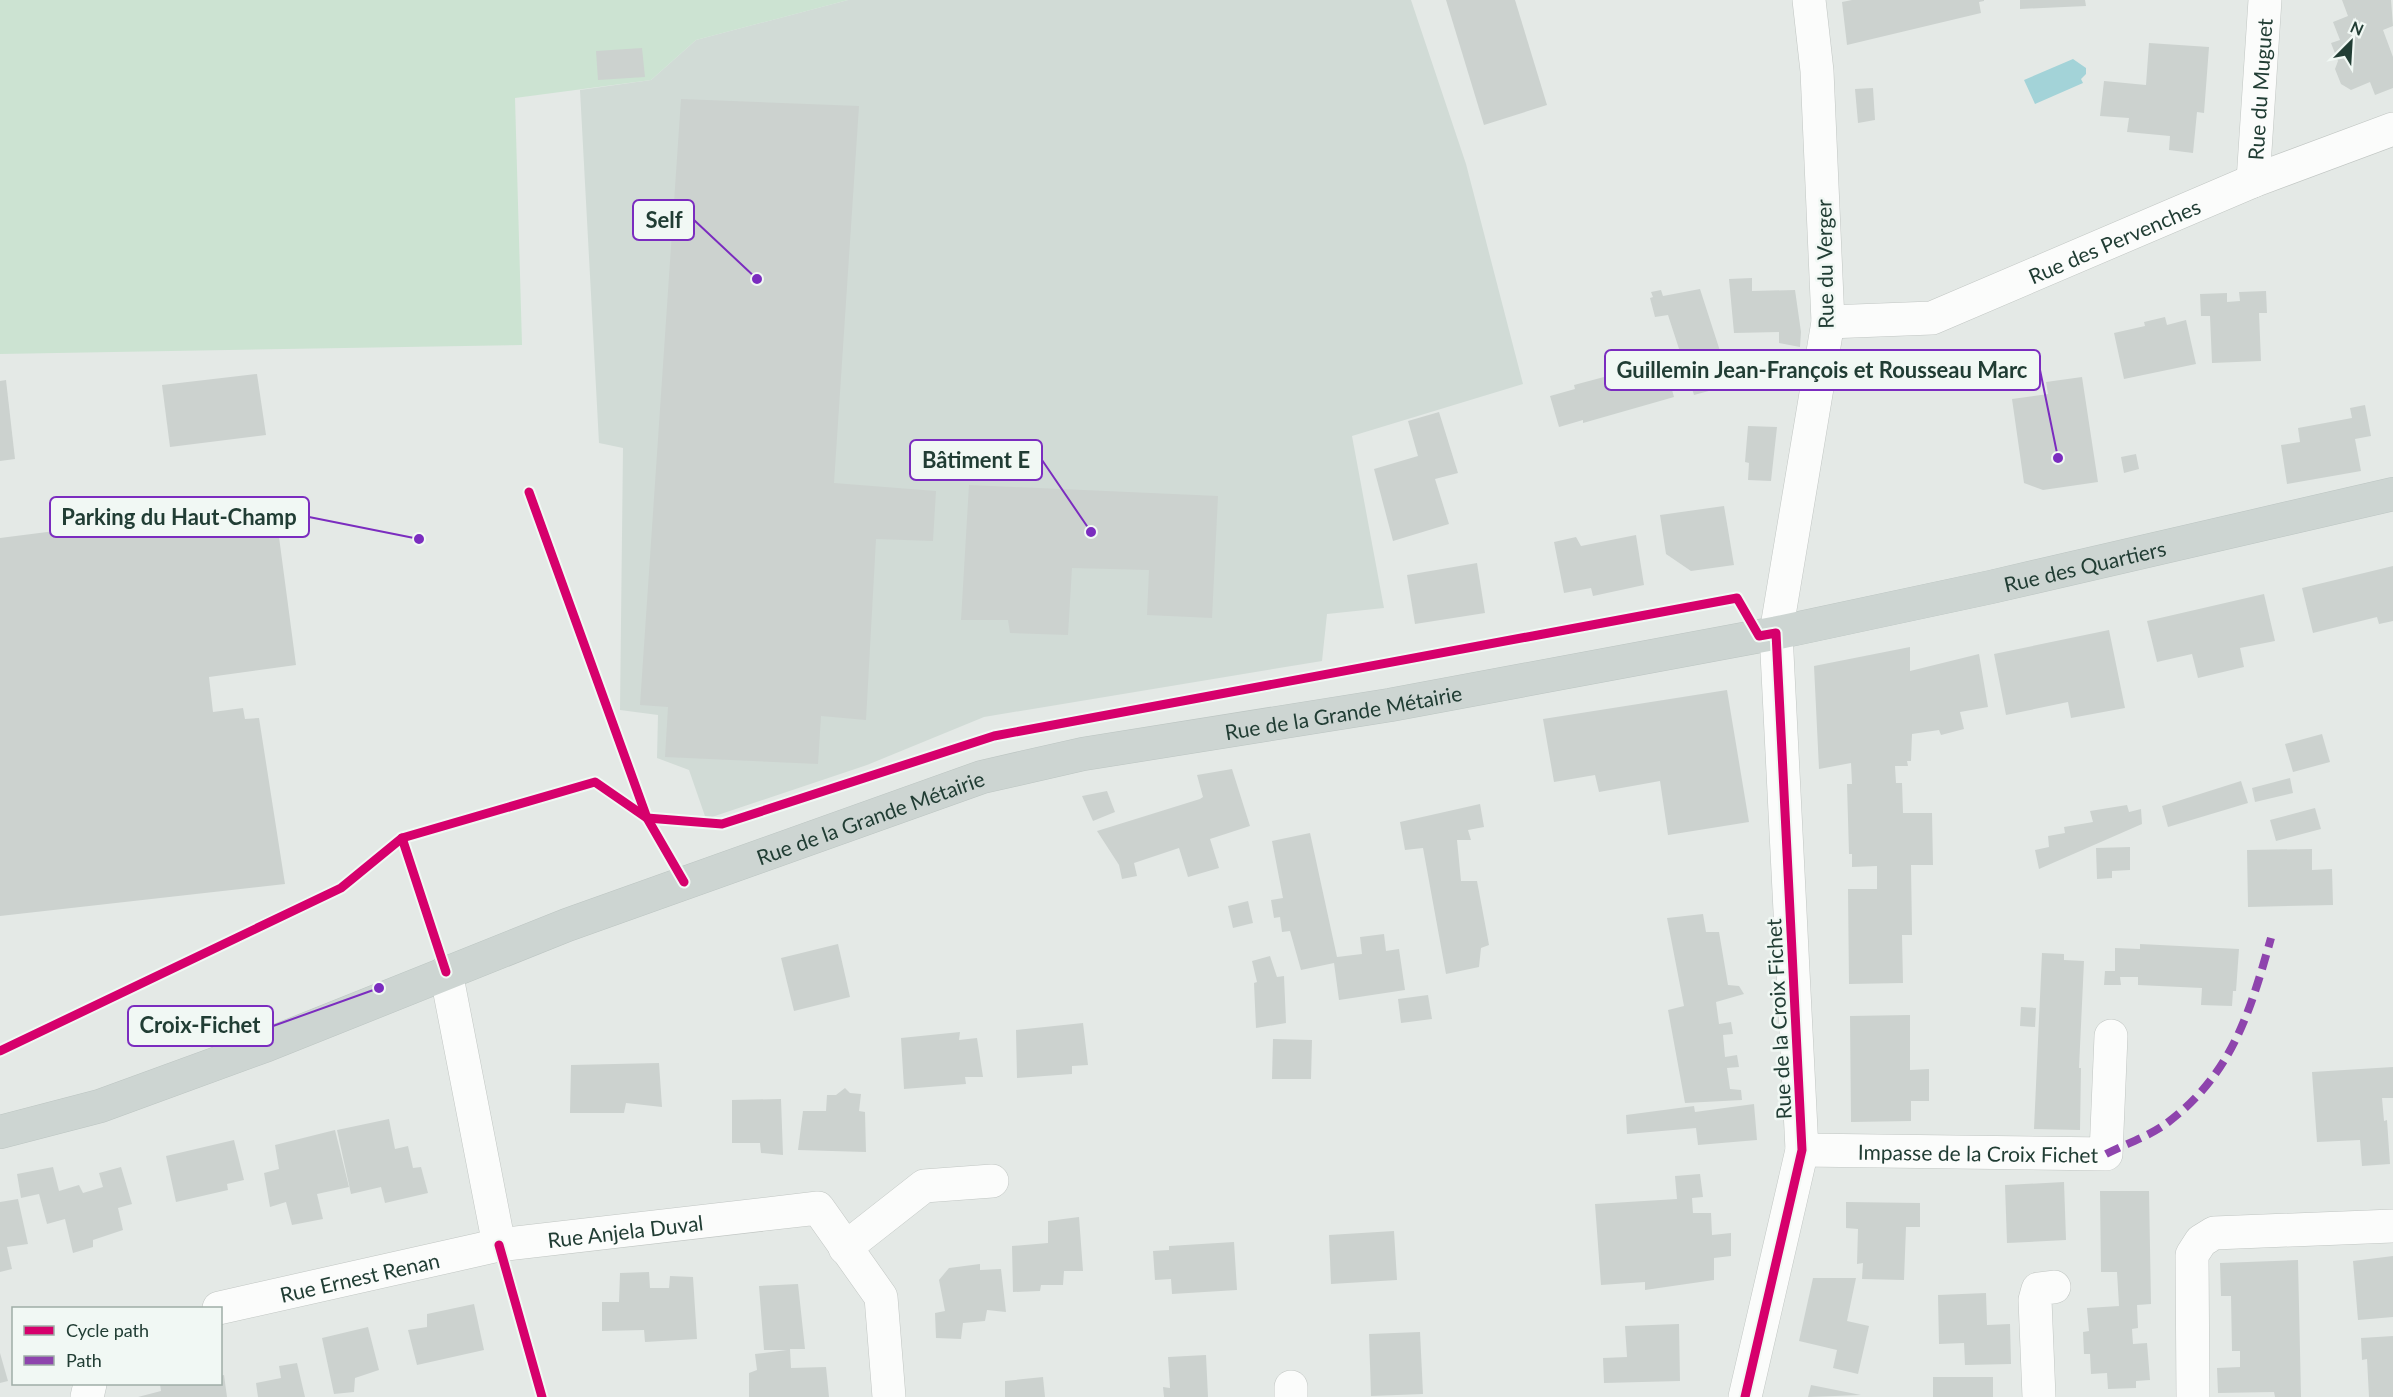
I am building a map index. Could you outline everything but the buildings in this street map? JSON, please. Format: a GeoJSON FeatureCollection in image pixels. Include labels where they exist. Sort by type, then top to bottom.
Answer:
{"type":"FeatureCollection","features":[{"type":"Feature","properties":{"kind":"main road","name":"Rue des Quartiers"},"geometry":{"type":"LineString","coordinates":[[1776,633],[1991,587],[2393,494]]}},
{"type":"Feature","properties":{"kind":"main road","name":"Rue de la Grande Métairie"},"geometry":{"type":"LineString","coordinates":[[0,1132],[100,1106],[267,1045],[446,972],[627,903],[982,777],[1083,754],[1390,705],[1776,633]]}},
{"type":"Feature","properties":{"kind":"street","name":"Rue du Verger"},"geometry":{"type":"LineString","coordinates":[[1776,633],[1828,322],[1817,71],[1809,0]]}},
{"type":"Feature","properties":{"kind":"street","name":"Rue du Muguet"},"geometry":{"type":"LineString","coordinates":[[2253,181],[2265,0]]}},
{"type":"Feature","properties":{"kind":"street","name":"Rue des Pervenches"},"geometry":{"type":"LineString","coordinates":[[1828,322],[1932,318],[2253,181],[2393,129]]}},
{"type":"Feature","properties":{"kind":"street","name":"Rue de la Croix Fichet"},"geometry":{"type":"LineString","coordinates":[[1745,1397],[1802,1150],[1776,633]]}},
{"type":"Feature","properties":{"kind":"street"},"geometry":{"type":"LineString","coordinates":[[446,972],[499,1245]]}},
{"type":"Feature","properties":{"kind":"street","name":"Impasse de la Croix Fichet"},"geometry":{"type":"LineString","coordinates":[[1802,1150],[2106,1154],[2111,1036]]}},
{"type":"Feature","properties":{"kind":"street"},"geometry":{"type":"LineString","coordinates":[[845,1248],[924,1186],[992,1181]]}},
{"type":"Feature","properties":{"kind":"street","name":"Rue Anjela Duval"},"geometry":{"type":"LineString","coordinates":[[499,1245],[818,1208],[881,1297],[890,1397]]}},
{"type":"Feature","properties":{"kind":"street"},"geometry":{"type":"LineString","coordinates":[[2193,1397],[2193,1255],[2201,1241],[2214,1233],[2393,1226]]}},
{"type":"Feature","properties":{"kind":"street","name":"Rue Ernest Renan"},"geometry":{"type":"LineString","coordinates":[[222,1307],[499,1245]]}},
{"type":"Feature","properties":{"kind":"street"},"geometry":{"type":"LineString","coordinates":[[2039,1397],[2035,1300],[2038,1289],[2054,1287]]}},
{"type":"Feature","properties":{"kind":"shaded area"},"geometry":{"type":"Polygon","coordinates":[[[848,0],[1411,0],[1466,164],[1523,384],[1352,436],[1384,608],[1327,614],[1322,661],[984,717],[867,765],[706,819],[689,770],[657,758],[658,715],[620,710],[623,448],[599,443],[580,90],[651,80],[696,40],[848,0]]]}},
{"type":"Feature","properties":{"kind":"green space"},"geometry":{"type":"Polygon","coordinates":[[[0,0],[848,0],[696,40],[651,80],[515,98],[522,345],[0,354],[0,0]]]}},
{"type":"Feature","properties":{"kind":"water"},"geometry":{"type":"Polygon","coordinates":[[[2073,59],[2086,68],[2086,74],[2081,79],[2083,83],[2035,104],[2024,80],[2073,59]]]}},
{"type":"Feature","properties":{"kind":"marked path"},"geometry":{"type":"LineString","coordinates":[[2106,1154],[2160,1128],[2189,1104],[2208,1084],[2236,1040],[2255,991],[2271,938]]}},
{"type":"Feature","properties":{"kind":"cycle path"},"geometry":{"type":"LineString","coordinates":[[529,492],[647,818],[684,882]]}},
{"type":"Feature","properties":{"kind":"cycle path"},"geometry":{"type":"LineString","coordinates":[[0,1051],[341,888],[402,838],[595,782],[647,818],[722,824],[994,736],[1737,598],[1759,636],[1776,633],[1802,1150],[1745,1397]]}},
{"type":"Feature","properties":{"kind":"cycle path"},"geometry":{"type":"LineString","coordinates":[[402,838],[446,972]]}},
{"type":"Feature","properties":{"kind":"cycle path"},"geometry":{"type":"LineString","coordinates":[[499,1245],[542,1397]]}},
{"type":"Feature","properties":{"kind":"place","name":"Self"},"geometry":{"type":"Point","coordinates":[757,279]}},
{"type":"Feature","properties":{"kind":"place","name":"Guillemin Jean-François et Rousseau Marc"},"geometry":{"type":"Point","coordinates":[2058,458]}},
{"type":"Feature","properties":{"kind":"place","name":"Bâtiment E"},"geometry":{"type":"Point","coordinates":[1091,532]}},
{"type":"Feature","properties":{"kind":"place","name":"Parking du Haut-Champ"},"geometry":{"type":"Point","coordinates":[419,539]}},
{"type":"Feature","properties":{"kind":"place","name":"Croix-Fichet"},"geometry":{"type":"Point","coordinates":[379,988]}}]}
